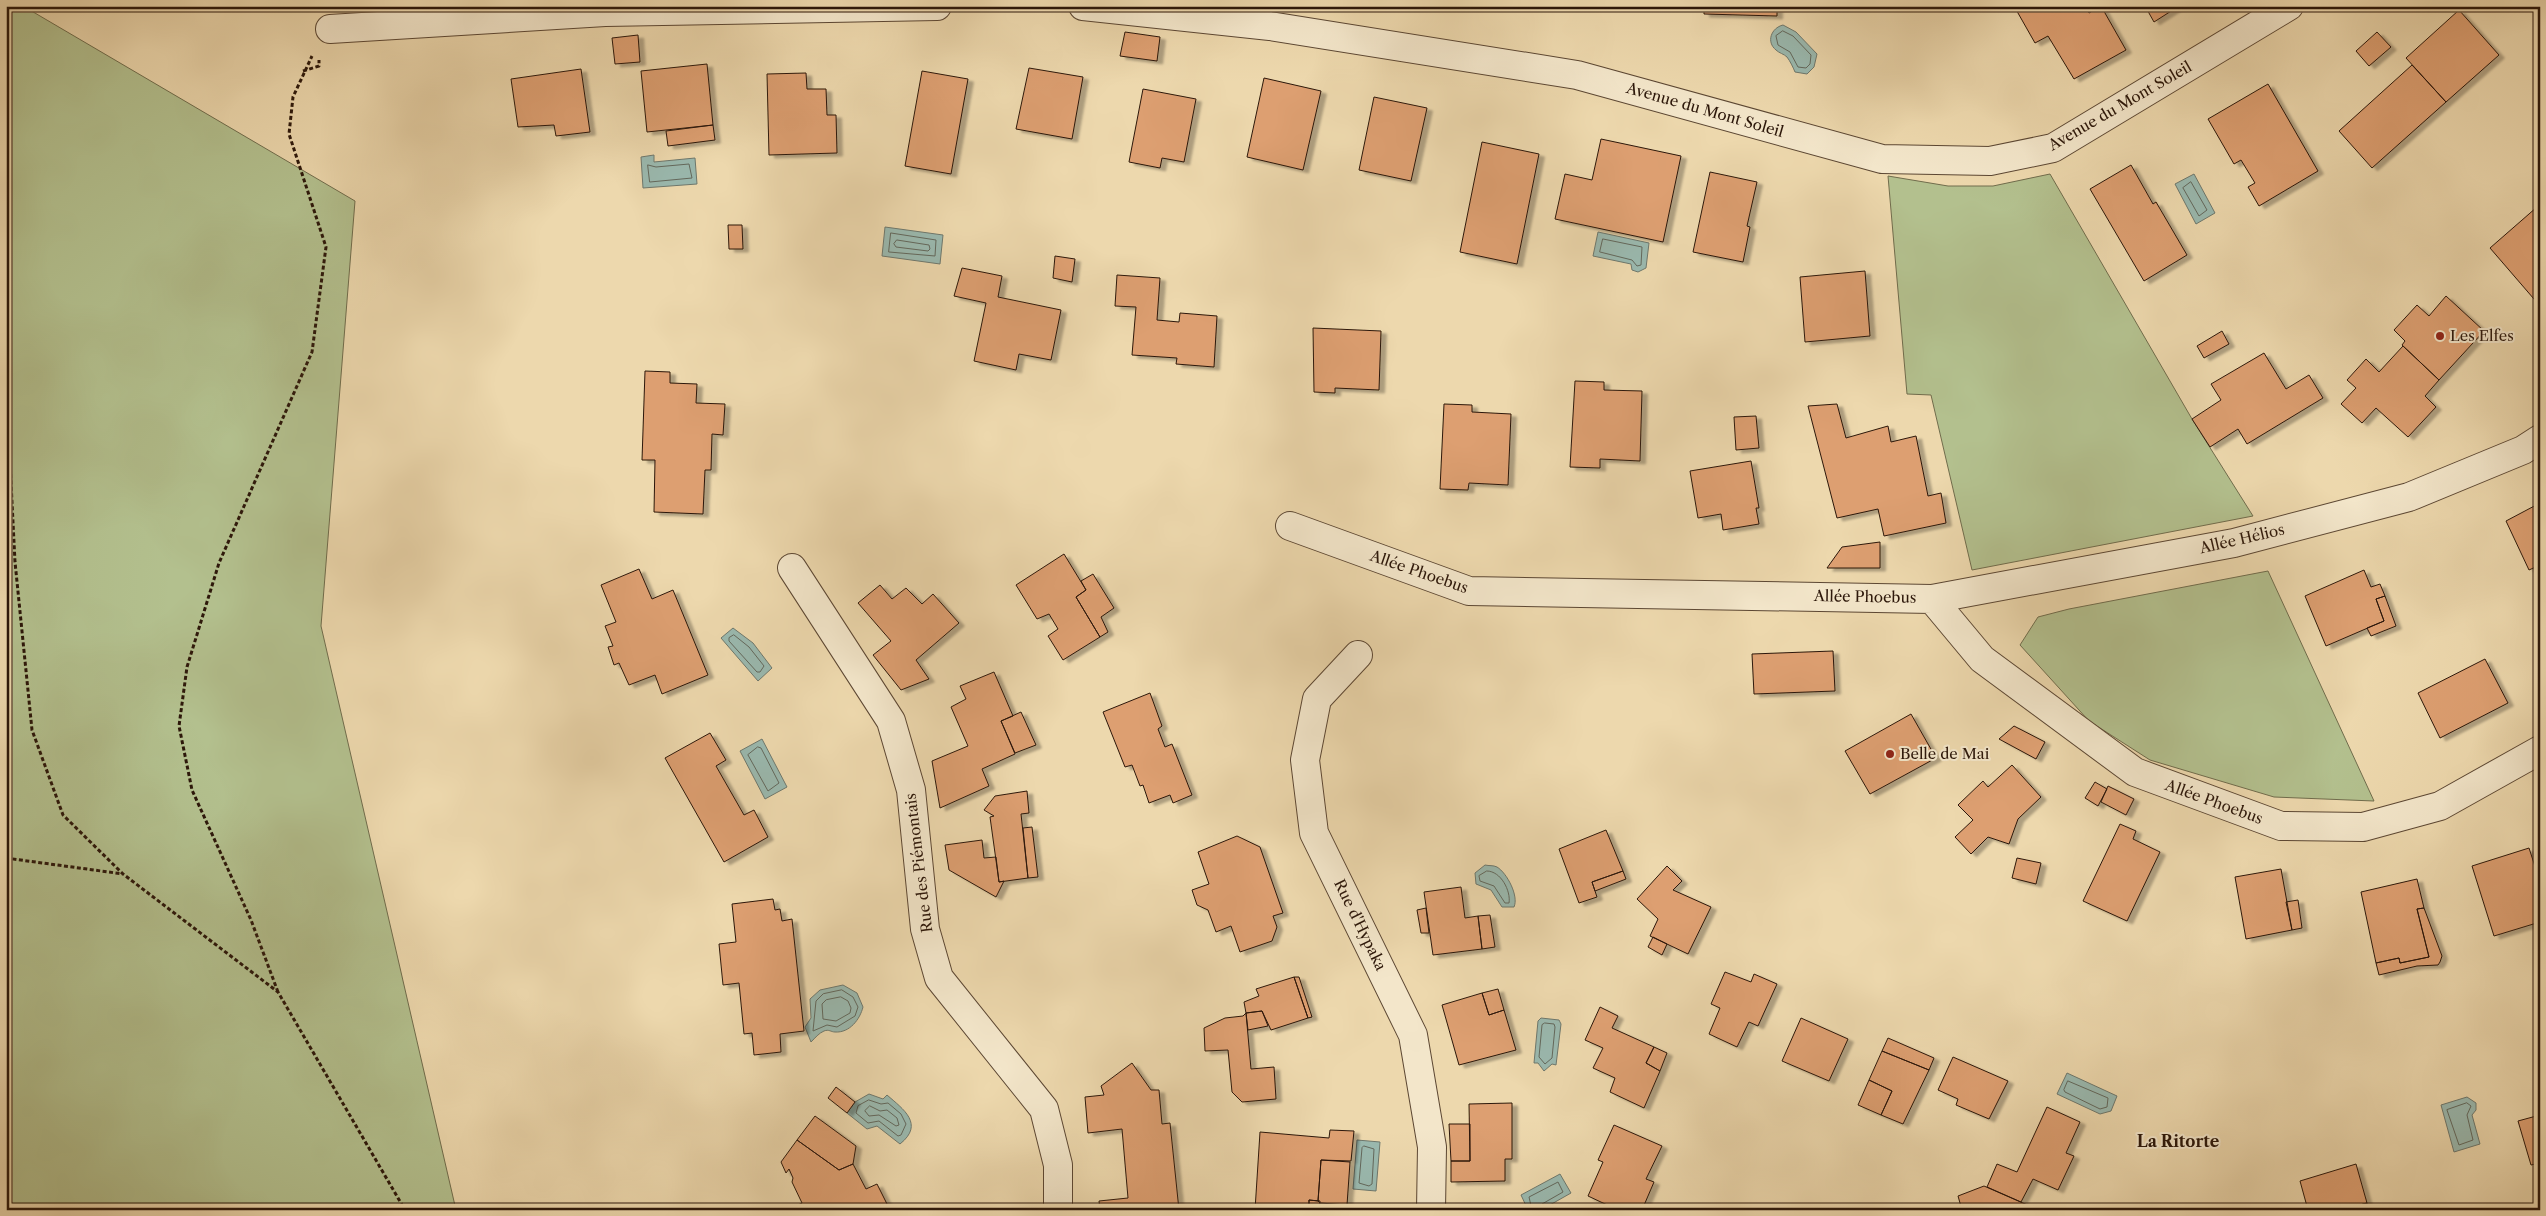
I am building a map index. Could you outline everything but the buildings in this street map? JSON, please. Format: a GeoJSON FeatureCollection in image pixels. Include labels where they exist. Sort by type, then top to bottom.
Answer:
{"type":"FeatureCollection","features":[{"type":"Feature","properties":{"kind":"street"},"geometry":{"type":"LineString","coordinates":[[325,38],[605,12],[937,6]]}},
{"type":"Feature","properties":{"kind":"street","name":"Avenue du Mont Soleil"},"geometry":{"type":"LineString","coordinates":[[1083,6],[1270,26],[1578,75],[1882,159],[1990,161],[2053,148],[2289,6]]}},
{"type":"Feature","properties":{"kind":"street","name":"Allée Hélios"},"geometry":{"type":"LineString","coordinates":[[1932,599],[2234,543],[2409,497],[2523,450],[2540,439]]}},
{"type":"Feature","properties":{"kind":"street","name":"Allée Phoebus"},"geometry":{"type":"LineString","coordinates":[[1290,526],[1469,591],[1932,599],[1982,658],[2135,772],[2281,826],[2363,827],[2440,806],[2540,750]]}},
{"type":"Feature","properties":{"kind":"street","name":"Rue des Piémontais"},"geometry":{"type":"LineString","coordinates":[[792,568],[891,721],[911,790],[925,929],[939,978],[1044,1109],[1058,1165],[1058,1210]]}},
{"type":"Feature","properties":{"kind":"street","name":"Rue d'Hypaka"},"geometry":{"type":"LineString","coordinates":[[1358,655],[1317,699],[1305,760],[1314,833],[1413,1035],[1432,1147],[1431,1210]]}},
{"type":"Feature","properties":{"kind":"path"},"geometry":{"type":"LineString","coordinates":[[325,38],[303,72],[293,97],[289,134],[326,247],[312,352],[219,563],[187,667],[179,726],[192,790],[251,920],[278,992],[405,1210]]}},
{"type":"Feature","properties":{"kind":"path"},"geometry":{"type":"LineString","coordinates":[[303,72],[319,66],[325,38]]}},
{"type":"Feature","properties":{"kind":"path"},"geometry":{"type":"LineString","coordinates":[[6,383],[15,562],[32,730],[64,815],[123,874],[278,992]]}},
{"type":"Feature","properties":{"kind":"path"},"geometry":{"type":"LineString","coordinates":[[6,858],[123,874]]}},
{"type":"Feature","properties":{"kind":"green space"},"geometry":{"type":"Polygon","coordinates":[[[6,6],[23,6],[355,201],[321,626],[456,1210],[6,1210],[6,6]]]}},
{"type":"Feature","properties":{"kind":"green space"},"geometry":{"type":"Polygon","coordinates":[[[2050,174],[2192,419],[2253,516],[1972,570],[1931,395],[1907,394],[1888,176],[1948,186],[1993,186],[2050,174]]]}},
{"type":"Feature","properties":{"kind":"green space"},"geometry":{"type":"Polygon","coordinates":[[[2268,571],[2374,801],[2274,797],[2150,760],[2089,721],[2020,645],[2038,617],[2069,609],[2268,571]]]}},
{"type":"Feature","properties":{"kind":"water"},"geometry":{"type":"Polygon","coordinates":[[[1783,25],[1796,32],[1817,54],[1814,67],[1807,74],[1795,72],[1787,57],[1777,51],[1771,43],[1771,36],[1775,29],[1783,25]]]}},
{"type":"Feature","properties":{"kind":"water"},"geometry":{"type":"Polygon","coordinates":[[[654,155],[654,162],[695,158],[697,184],[643,188],[641,157],[654,155]]]}},
{"type":"Feature","properties":{"kind":"water"},"geometry":{"type":"Polygon","coordinates":[[[2194,174],[2215,213],[2196,224],[2175,184],[2194,174]]]}},
{"type":"Feature","properties":{"kind":"water"},"geometry":{"type":"Polygon","coordinates":[[[885,227],[943,235],[940,264],[882,256],[885,227]]]}},
{"type":"Feature","properties":{"kind":"water"},"geometry":{"type":"Polygon","coordinates":[[[1598,232],[1649,243],[1646,268],[1638,272],[1632,270],[1631,264],[1593,256],[1598,232]]]}},
{"type":"Feature","properties":{"kind":"water"},"geometry":{"type":"Polygon","coordinates":[[[733,628],[753,643],[772,668],[758,681],[721,638],[733,628]]]}},
{"type":"Feature","properties":{"kind":"water"},"geometry":{"type":"Polygon","coordinates":[[[762,739],[787,787],[765,799],[740,751],[762,739]]]}},
{"type":"Feature","properties":{"kind":"water"},"geometry":{"type":"Polygon","coordinates":[[[1485,865],[1497,867],[1505,874],[1515,897],[1514,907],[1502,907],[1491,890],[1476,884],[1475,873],[1485,865]]]}},
{"type":"Feature","properties":{"kind":"water"},"geometry":{"type":"Polygon","coordinates":[[[843,985],[857,993],[863,1007],[859,1016],[850,1028],[840,1032],[824,1031],[811,1042],[805,1027],[811,1018],[810,999],[820,990],[843,985]]]}},
{"type":"Feature","properties":{"kind":"water"},"geometry":{"type":"Polygon","coordinates":[[[1541,1018],[1559,1020],[1561,1024],[1556,1065],[1552,1064],[1544,1071],[1538,1063],[1534,1063],[1538,1021],[1541,1018]]]}},
{"type":"Feature","properties":{"kind":"water"},"geometry":{"type":"Polygon","coordinates":[[[2067,1073],[2117,1096],[2111,1111],[2100,1114],[2057,1094],[2067,1073]]]}},
{"type":"Feature","properties":{"kind":"water"},"geometry":{"type":"Polygon","coordinates":[[[869,1094],[883,1099],[887,1095],[909,1117],[911,1130],[900,1144],[877,1126],[867,1129],[847,1113],[855,1102],[869,1094]]]}},
{"type":"Feature","properties":{"kind":"water"},"geometry":{"type":"Polygon","coordinates":[[[2467,1097],[2476,1103],[2476,1110],[2472,1115],[2480,1144],[2454,1152],[2441,1105],[2467,1097]]]}},
{"type":"Feature","properties":{"kind":"water"},"geometry":{"type":"Polygon","coordinates":[[[1357,1140],[1380,1142],[1376,1191],[1353,1189],[1357,1140]]]}},
{"type":"Feature","properties":{"kind":"water"},"geometry":{"type":"Polygon","coordinates":[[[1560,1174],[1571,1193],[1541,1210],[1528,1210],[1521,1195],[1560,1174]]]}},
{"type":"Feature","properties":{"kind":"place","name":"Les Elfes"},"geometry":{"type":"Point","coordinates":[2440,336]}},
{"type":"Feature","properties":{"kind":"place","name":"Belle de Mai"},"geometry":{"type":"Point","coordinates":[1890,754]}},
{"type":"Feature","properties":{"kind":"district","name":"La Ritorte"},"geometry":{"type":"Point","coordinates":[2178,1141]}}]}
